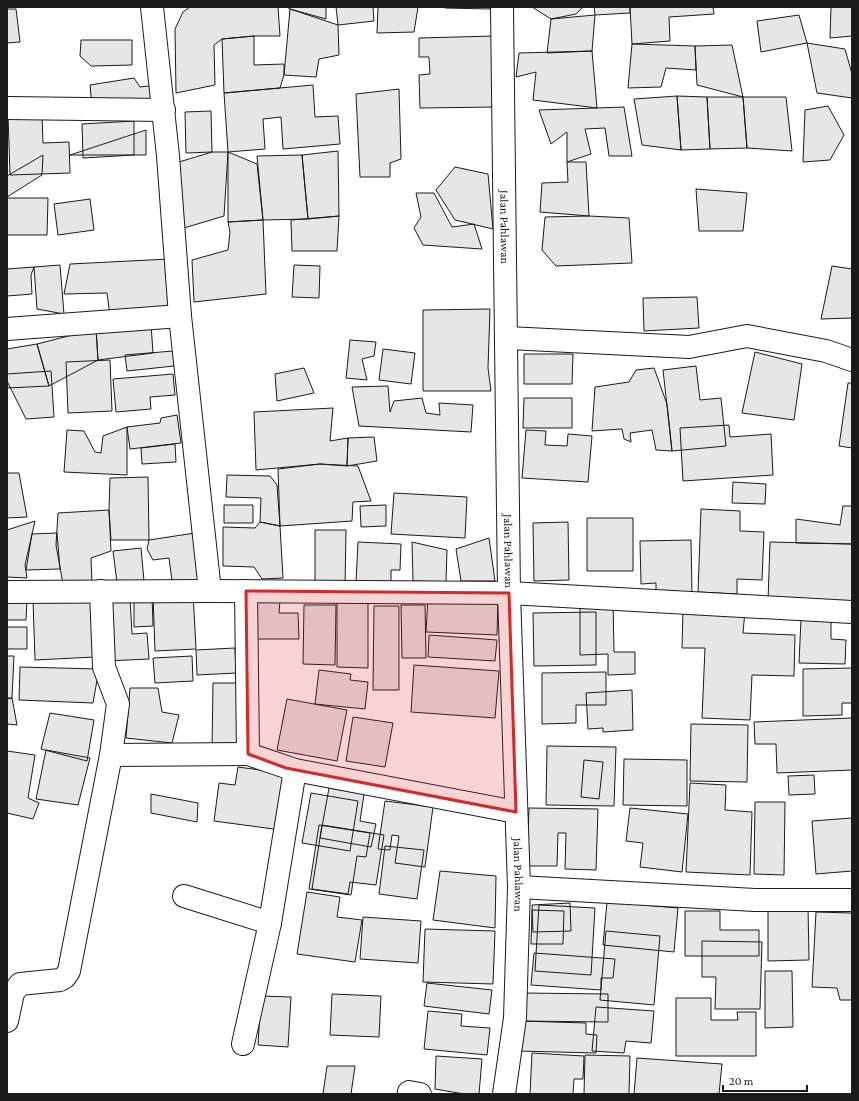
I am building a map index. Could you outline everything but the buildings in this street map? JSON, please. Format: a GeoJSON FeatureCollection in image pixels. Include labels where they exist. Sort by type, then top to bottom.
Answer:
{"type":"FeatureCollection","features":[{"type":"Feature","properties":{"kind":"street"},"geometry":{"type":"LineString","coordinates":[[152,7],[164,110],[180,316],[210,591]]}},
{"type":"Feature","properties":{"kind":"street","name":"Jalan Pahlawan"},"geometry":{"type":"LineString","coordinates":[[502,7],[509,593],[519,887],[515,1018],[504,1094]]}},
{"type":"Feature","properties":{"kind":"street"},"geometry":{"type":"LineString","coordinates":[[7,108],[164,110]]}},
{"type":"Feature","properties":{"kind":"street"},"geometry":{"type":"LineString","coordinates":[[7,329],[180,316]]}},
{"type":"Feature","properties":{"kind":"street"},"geometry":{"type":"LineString","coordinates":[[506,338],[689,347],[747,336],[826,350],[852,360]]}},
{"type":"Feature","properties":{"kind":"street"},"geometry":{"type":"LineString","coordinates":[[7,1021],[16,988],[20,984],[60,980],[69,971],[111,755],[118,704],[104,667],[101,591]]}},
{"type":"Feature","properties":{"kind":"street"},"geometry":{"type":"LineString","coordinates":[[246,591],[248,754]]}},
{"type":"Feature","properties":{"kind":"street"},"geometry":{"type":"LineString","coordinates":[[7,592],[246,591],[509,593],[852,612]]}},
{"type":"Feature","properties":{"kind":"street"},"geometry":{"type":"LineString","coordinates":[[111,755],[248,754],[295,770],[516,812]]}},
{"type":"Feature","properties":{"kind":"street"},"geometry":{"type":"LineString","coordinates":[[243,1044],[270,924],[295,770]]}},
{"type":"Feature","properties":{"kind":"street"},"geometry":{"type":"LineString","coordinates":[[519,887],[755,900],[852,900]]}},
{"type":"Feature","properties":{"kind":"street"},"geometry":{"type":"LineString","coordinates":[[184,896],[270,924]]}},
{"type":"Feature","properties":{"kind":"highlighted area"},"geometry":{"type":"Polygon","coordinates":[[[246,591],[509,593],[516,812],[286,768],[248,754],[246,591]]]}}]}
